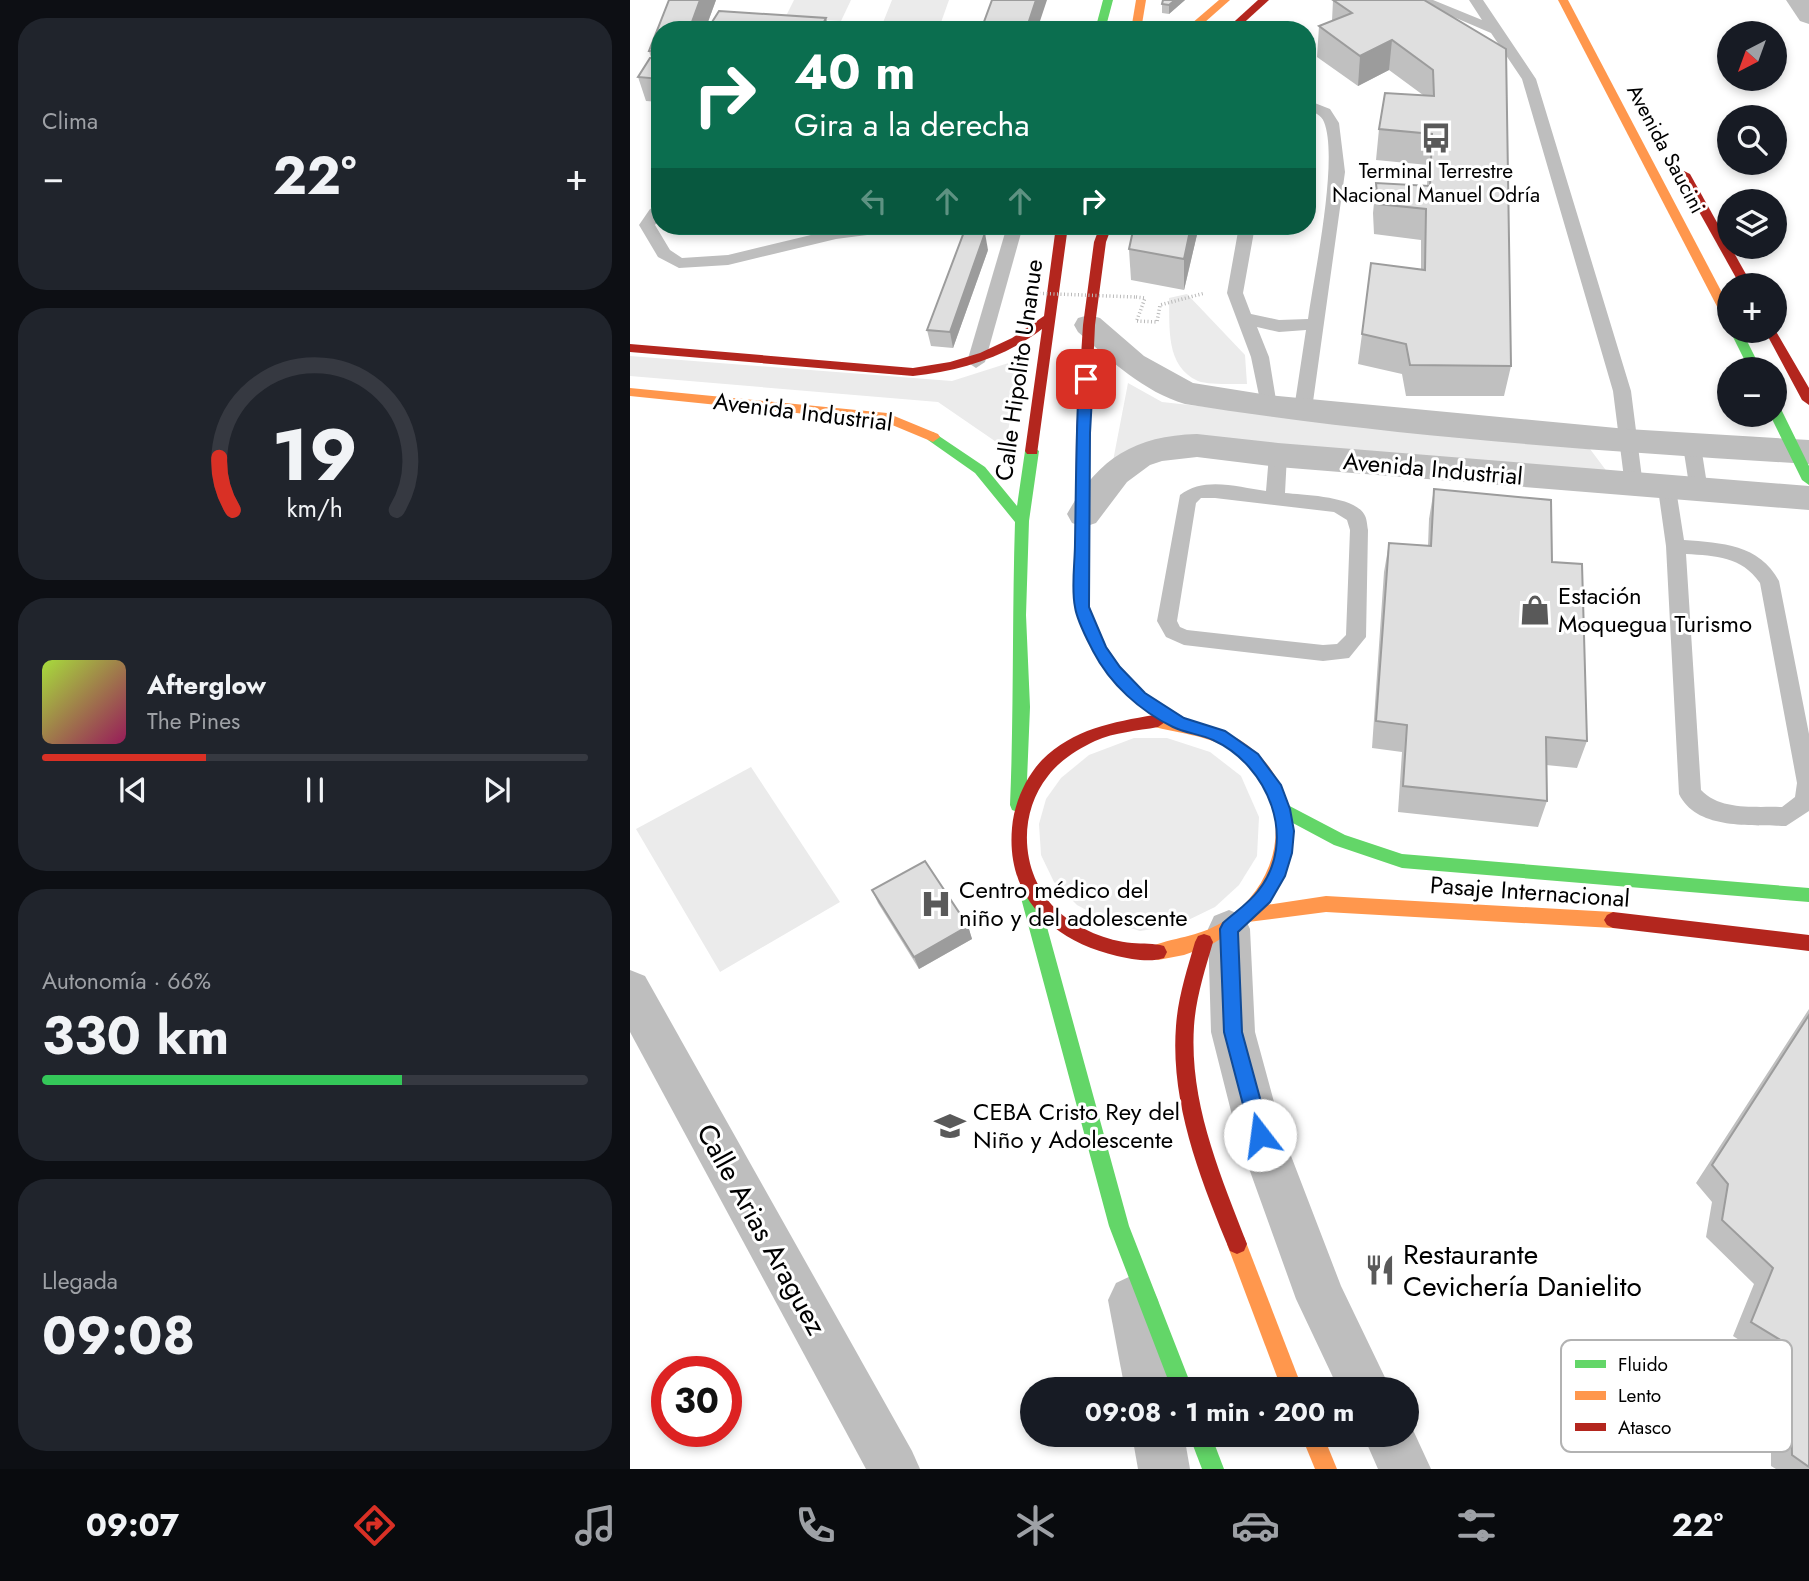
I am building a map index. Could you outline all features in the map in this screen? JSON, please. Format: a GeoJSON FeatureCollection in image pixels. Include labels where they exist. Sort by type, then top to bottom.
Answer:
{"type":"FeatureCollection","features":[{"type":"Feature","properties":{"kind":"main road"},"geometry":{"type":"LineString","coordinates":[[1102,21],[1108,0]]}},
{"type":"Feature","properties":{"kind":"main road"},"geometry":{"type":"LineString","coordinates":[[1138,21],[1141,0]]}},
{"type":"Feature","properties":{"kind":"main road"},"geometry":{"type":"LineString","coordinates":[[1200,21],[1225,0]]}},
{"type":"Feature","properties":{"kind":"main road"},"geometry":{"type":"LineString","coordinates":[[1240,21],[1264,0]]}},
{"type":"Feature","properties":{"kind":"main road","name":"Avenida Saucini"},"geometry":{"type":"LineString","coordinates":[[1563,0],[1717,294]]}},
{"type":"Feature","properties":{"kind":"main road","name":"Avenida Saucini"},"geometry":{"type":"LineString","coordinates":[[1652,166],[1679,164],[1739,273]]}},
{"type":"Feature","properties":{"kind":"main road"},"geometry":{"type":"LineString","coordinates":[[1671,202],[1699,201]]}},
{"type":"Feature","properties":{"kind":"main road","name":"Calle Hipolito Unanue"},"geometry":{"type":"LineString","coordinates":[[1017,819],[1022,707],[1019,615],[1021,521],[1061,235]]}},
{"type":"Feature","properties":{"kind":"main road"},"geometry":{"type":"LineString","coordinates":[[1102,235],[1089,325],[1083,433],[1082,607],[1100,649],[1115,671],[1140,698],[1179,723]]}},
{"type":"Feature","properties":{"kind":"main road","name":"Avenida Industrial"},"geometry":{"type":"LineString","coordinates":[[630,348],[913,372],[934,371],[976,362],[1012,346],[1047,319]]}},
{"type":"Feature","properties":{"kind":"main road"},"geometry":{"type":"LineString","coordinates":[[1778,343],[1809,400]]}},
{"type":"Feature","properties":{"kind":"main road","name":"Avenida Industrial"},"geometry":{"type":"LineString","coordinates":[[630,392],[887,418],[914,427],[976,465],[1001,490],[1021,521]]}},
{"type":"Feature","properties":{"kind":"main road"},"geometry":{"type":"LineString","coordinates":[[1784,427],[1804,461]]}},
{"type":"Feature","properties":{"kind":"main road"},"geometry":{"type":"LineString","coordinates":[[1177,1377],[1119,1226],[1060,1010],[1049,956],[1019,863],[1016,841],[1017,819],[1033,781],[1060,752],[1077,740],[1116,725],[1158,721],[1179,723],[1219,735],[1245,752],[1265,773],[1282,809],[1285,831],[1283,853],[1276,876],[1264,897],[1227,929],[1189,992],[1183,1036],[1183,1068],[1188,1099],[1209,1167],[1261,1312],[1288,1377]]}},
{"type":"Feature","properties":{"kind":"main road","name":"Pasaje Internacional"},"geometry":{"type":"LineString","coordinates":[[1282,809],[1341,842],[1402,861],[1809,895]]}},
{"type":"Feature","properties":{"kind":"main road"},"geometry":{"type":"LineString","coordinates":[[1019,863],[1026,884],[1037,902],[1069,930],[1089,940],[1134,951],[1181,948],[1227,929]]}},
{"type":"Feature","properties":{"kind":"main road","name":"Pasaje Internacional"},"geometry":{"type":"LineString","coordinates":[[1227,929],[1326,904],[1371,905],[1596,918],[1809,943]]}},
{"type":"Feature","properties":{"kind":"main road"},"geometry":{"type":"LineString","coordinates":[[1205,1447],[1213,1469]]}},
{"type":"Feature","properties":{"kind":"main road"},"geometry":{"type":"LineString","coordinates":[[1317,1447],[1326,1469]]}},
{"type":"Feature","properties":{"kind":"street"},"geometry":{"type":"LineString","coordinates":[[1798,0],[1809,16]]}},
{"type":"Feature","properties":{"kind":"street","name":"Avenida Industrial"},"geometry":{"type":"LineString","coordinates":[[1089,325],[1133,363],[1185,393],[1268,406],[1692,446],[1804,461]]}},
{"type":"Feature","properties":{"kind":"street","name":"Avenida Industrial"},"geometry":{"type":"LineString","coordinates":[[1084,514],[1102,486],[1122,466],[1154,451],[1176,446],[1204,445],[1278,455],[1809,498]]}},
{"type":"Feature","properties":{"kind":"street"},"geometry":{"type":"LineString","coordinates":[[1227,929],[1233,1032],[1260,1135],[1321,1299],[1360,1377]]}},
{"type":"Feature","properties":{"kind":"street","name":"Calle Arias Araguez"},"geometry":{"type":"LineString","coordinates":[[630,990],[894,1469]]}},
{"type":"Feature","properties":{"kind":"street"},"geometry":{"type":"LineString","coordinates":[[1119,1226],[1148,1377]]}},
{"type":"Feature","properties":{"kind":"street"},"geometry":{"type":"LineString","coordinates":[[1160,1447],[1164,1469]]}},
{"type":"Feature","properties":{"kind":"street"},"geometry":{"type":"LineString","coordinates":[[1395,1447],[1405,1469]]}},
{"type":"Feature","properties":{"kind":"lane"},"geometry":{"type":"LineString","coordinates":[[1421,0],[1496,30]]}},
{"type":"Feature","properties":{"kind":"lane"},"geometry":{"type":"LineString","coordinates":[[1476,0],[1530,79],[1622,391],[1627,441],[1667,488],[1676,546],[1690,794],[1703,807],[1721,813],[1786,817],[1805,802],[1808,783],[1769,581],[1759,564],[1736,552],[1676,546]]}},
{"type":"Feature","properties":{"kind":"lane"},"geometry":{"type":"LineString","coordinates":[[1303,409],[1337,172],[1332,123],[1325,112],[1316,108]]}},
{"type":"Feature","properties":{"kind":"lane"},"geometry":{"type":"LineString","coordinates":[[653,235],[664,253],[679,263],[729,260],[832,235]]}},
{"type":"Feature","properties":{"kind":"lane"},"geometry":{"type":"LineString","coordinates":[[976,362],[1012,235]]}},
{"type":"Feature","properties":{"kind":"lane"},"geometry":{"type":"LineString","coordinates":[[1245,235],[1234,293],[1259,357],[1268,406]]}},
{"type":"Feature","properties":{"kind":"lane"},"geometry":{"type":"LineString","coordinates":[[1244,317],[1263,326],[1289,328],[1315,323]]}},
{"type":"Feature","properties":{"kind":"lane"},"geometry":{"type":"LineString","coordinates":[[1667,488],[1692,446]]}},
{"type":"Feature","properties":{"kind":"lane"},"geometry":{"type":"LineString","coordinates":[[1275,496],[1278,455]]}},
{"type":"Feature","properties":{"kind":"lane"},"geometry":{"type":"LineString","coordinates":[[1214,491],[1275,496],[1338,506],[1356,516],[1359,530],[1356,637],[1342,652],[1323,653],[1184,637],[1173,632],[1167,621],[1187,500],[1196,492],[1214,491]]}},
{"type":"Feature","properties":{"kind":"path"},"geometry":{"type":"LineString","coordinates":[[1029,293],[1145,298],[1142,313]]}},
{"type":"Feature","properties":{"kind":"path"},"geometry":{"type":"LineString","coordinates":[[1137,321],[1157,322],[1160,305],[1205,293]]}},
{"type":"Feature","properties":{"kind":"shaded area"},"geometry":{"type":"Polygon","coordinates":[[[794,0],[851,0],[841,21],[785,18],[794,0]]]}},
{"type":"Feature","properties":{"kind":"shaded area"},"geometry":{"type":"Polygon","coordinates":[[[892,0],[949,0],[942,21],[884,21],[892,0]]]}},
{"type":"Feature","properties":{"kind":"shaded area"},"geometry":{"type":"Polygon","coordinates":[[[1187,294],[1245,355],[1247,384],[1198,381],[1180,366],[1170,333],[1169,298],[1187,294]]]}},
{"type":"Feature","properties":{"kind":"shaded area"},"geometry":{"type":"Polygon","coordinates":[[[630,356],[952,381],[1021,359],[1005,448],[938,402],[630,376],[630,356]]]}},
{"type":"Feature","properties":{"kind":"shaded area"},"geometry":{"type":"Polygon","coordinates":[[[1128,383],[1162,402],[1590,449],[1608,473],[1174,439],[1113,461],[1128,383]]]}},
{"type":"Feature","properties":{"kind":"shaded area"},"geometry":{"type":"Polygon","coordinates":[[[1134,738],[1167,738],[1210,752],[1241,776],[1259,817],[1257,856],[1239,885],[1215,907],[1178,925],[1140,931],[1105,920],[1077,905],[1054,882],[1041,855],[1039,824],[1046,799],[1061,778],[1089,755],[1134,738]]]}},
{"type":"Feature","properties":{"kind":"shaded area"},"geometry":{"type":"Polygon","coordinates":[[[751,767],[840,902],[720,972],[636,829],[751,767]]]}},
{"type":"Feature","properties":{"kind":"building"},"geometry":{"type":"Polygon","coordinates":[[[669,0],[700,0],[692,21],[661,21],[669,0]]]}},
{"type":"Feature","properties":{"kind":"building"},"geometry":{"type":"Polygon","coordinates":[[[992,0],[1036,0],[1029,21],[984,21],[992,0]]]}},
{"type":"Feature","properties":{"kind":"building"},"geometry":{"type":"Polygon","coordinates":[[[1163,0],[1175,0],[1169,5],[1162,4],[1163,0]]]}},
{"type":"Feature","properties":{"kind":"building"},"geometry":{"type":"Polygon","coordinates":[[[1333,0],[1424,0],[1506,49],[1511,366],[1410,365],[1406,344],[1362,334],[1371,263],[1425,270],[1426,209],[1378,204],[1376,183],[1430,186],[1432,134],[1379,129],[1385,93],[1434,96],[1433,70],[1392,40],[1360,56],[1319,26],[1352,13],[1333,0]]]}},
{"type":"Feature","properties":{"kind":"building"},"geometry":{"type":"Polygon","coordinates":[[[719,11],[826,18],[824,21],[713,21],[719,11]]]}},
{"type":"Feature","properties":{"kind":"building"},"geometry":{"type":"Polygon","coordinates":[[[650,58],[651,58],[651,78],[638,77],[650,58]]]}},
{"type":"Feature","properties":{"kind":"building"},"geometry":{"type":"Polygon","coordinates":[[[963,235],[984,235],[950,332],[927,330],[963,235]]]}},
{"type":"Feature","properties":{"kind":"building"},"geometry":{"type":"Polygon","coordinates":[[[1132,235],[1189,235],[1184,259],[1129,249],[1132,235]]]}},
{"type":"Feature","properties":{"kind":"building"},"geometry":{"type":"Polygon","coordinates":[[[1434,489],[1551,500],[1552,562],[1582,564],[1587,741],[1546,737],[1547,801],[1403,786],[1407,725],[1376,721],[1389,543],[1431,546],[1434,489]]]}},
{"type":"Feature","properties":{"kind":"building"},"geometry":{"type":"Polygon","coordinates":[[[925,861],[968,926],[914,957],[872,890],[925,861]]]}},
{"type":"Feature","properties":{"kind":"building"},"geometry":{"type":"Polygon","coordinates":[[[1809,1015],[1809,1467],[1792,1455],[1792,1340],[1780,1340],[1751,1322],[1773,1268],[1722,1220],[1728,1184],[1712,1165],[1809,1015]]]}},
{"type":"Feature","properties":{"kind":"traffic: fast"},"geometry":{"type":"LineString","coordinates":[[1102,21],[1108,0]]}},
{"type":"Feature","properties":{"kind":"traffic: fast"},"geometry":{"type":"LineString","coordinates":[[1742,343],[1749,357]]}},
{"type":"Feature","properties":{"kind":"traffic: fast"},"geometry":{"type":"LineString","coordinates":[[1783,427],[1809,480]]}},
{"type":"Feature","properties":{"kind":"traffic: fast"},"geometry":{"type":"LineString","coordinates":[[933,437],[980,470],[1022,521]]}},
{"type":"Feature","properties":{"kind":"traffic: fast"},"geometry":{"type":"LineString","coordinates":[[1018,805],[1022,707],[1019,615],[1022,521],[1032,451]]}},
{"type":"Feature","properties":{"kind":"traffic: fast"},"geometry":{"type":"LineString","coordinates":[[1282,809],[1340,840],[1402,861],[1809,895]]}},
{"type":"Feature","properties":{"kind":"traffic: fast"},"geometry":{"type":"LineString","coordinates":[[1030,898],[1119,1226],[1178,1377]]}},
{"type":"Feature","properties":{"kind":"traffic: fast"},"geometry":{"type":"LineString","coordinates":[[1205,1447],[1213,1469]]}},
{"type":"Feature","properties":{"kind":"traffic: slow"},"geometry":{"type":"LineString","coordinates":[[1138,21],[1141,0]]}},
{"type":"Feature","properties":{"kind":"traffic: slow"},"geometry":{"type":"LineString","coordinates":[[1200,21],[1225,0]]}},
{"type":"Feature","properties":{"kind":"traffic: slow"},"geometry":{"type":"LineString","coordinates":[[1563,0],[1717,295]]}},
{"type":"Feature","properties":{"kind":"traffic: slow"},"geometry":{"type":"LineString","coordinates":[[630,392],[887,418],[933,437]]}},
{"type":"Feature","properties":{"kind":"traffic: slow"},"geometry":{"type":"LineString","coordinates":[[1158,721],[1213,734],[1234,744],[1250,757],[1263,771],[1277,796],[1282,814],[1284,841],[1280,867],[1268,889],[1252,909],[1209,938],[1158,952]]}},
{"type":"Feature","properties":{"kind":"traffic: slow"},"geometry":{"type":"LineString","coordinates":[[1247,915],[1326,904],[1613,920]]}},
{"type":"Feature","properties":{"kind":"traffic: slow"},"geometry":{"type":"LineString","coordinates":[[1237,1244],[1288,1377]]}},
{"type":"Feature","properties":{"kind":"traffic: slow"},"geometry":{"type":"LineString","coordinates":[[1317,1447],[1326,1469]]}},
{"type":"Feature","properties":{"kind":"traffic: jam"},"geometry":{"type":"LineString","coordinates":[[1240,21],[1264,0]]}},
{"type":"Feature","properties":{"kind":"traffic: jam"},"geometry":{"type":"LineString","coordinates":[[1684,174],[1739,273]]}},
{"type":"Feature","properties":{"kind":"traffic: jam"},"geometry":{"type":"LineString","coordinates":[[1032,451],[1061,235]]}},
{"type":"Feature","properties":{"kind":"traffic: jam"},"geometry":{"type":"LineString","coordinates":[[1103,235],[1089,325],[1083,433],[1082,607],[1100,649],[1115,671],[1140,698],[1179,723]]}},
{"type":"Feature","properties":{"kind":"traffic: jam"},"geometry":{"type":"LineString","coordinates":[[630,348],[913,372],[950,366],[984,356],[1032,331],[1047,319]]}},
{"type":"Feature","properties":{"kind":"traffic: jam"},"geometry":{"type":"LineString","coordinates":[[1778,343],[1809,400]]}},
{"type":"Feature","properties":{"kind":"traffic: jam"},"geometry":{"type":"LineString","coordinates":[[1158,721],[1102,731],[1074,745],[1048,764],[1037,778],[1025,802],[1019,848],[1024,875],[1036,899],[1054,918],[1076,933],[1102,944],[1129,951],[1158,952]]}},
{"type":"Feature","properties":{"kind":"traffic: jam"},"geometry":{"type":"LineString","coordinates":[[1613,920],[1809,943]]}},
{"type":"Feature","properties":{"kind":"traffic: jam"},"geometry":{"type":"LineString","coordinates":[[1204,942],[1191,986],[1185,1025],[1184,1061],[1197,1130],[1237,1244]]}},
{"type":"Feature","properties":{"kind":"place","name":"Terminal Terrestre Nacional Manuel Odría"},"geometry":{"type":"Point","coordinates":[1436,138]}},
{"type":"Feature","properties":{"kind":"place","name":"Estación Moquegua Turismo"},"geometry":{"type":"Point","coordinates":[1535,610]}},
{"type":"Feature","properties":{"kind":"place","name":"Centro médico del niño y del adolescente"},"geometry":{"type":"Point","coordinates":[936,904]}},
{"type":"Feature","properties":{"kind":"place","name":"CEBA Cristo Rey del Niño y Adolescente"},"geometry":{"type":"Point","coordinates":[950,1126]}},
{"type":"Feature","properties":{"kind":"place","name":"Restaurante Cevichería Danielito"},"geometry":{"type":"Point","coordinates":[1380,1270]}},
{"type":"Feature","properties":{"kind":"route"},"geometry":{"type":"LineString","coordinates":[[1086,379],[1082,607],[1100,649],[1115,671],[1140,698],[1179,723],[1219,735],[1252,759],[1265,773],[1282,809],[1285,831],[1283,853],[1276,876],[1264,897],[1229,929],[1233,1032],[1260,1135]]}}]}
